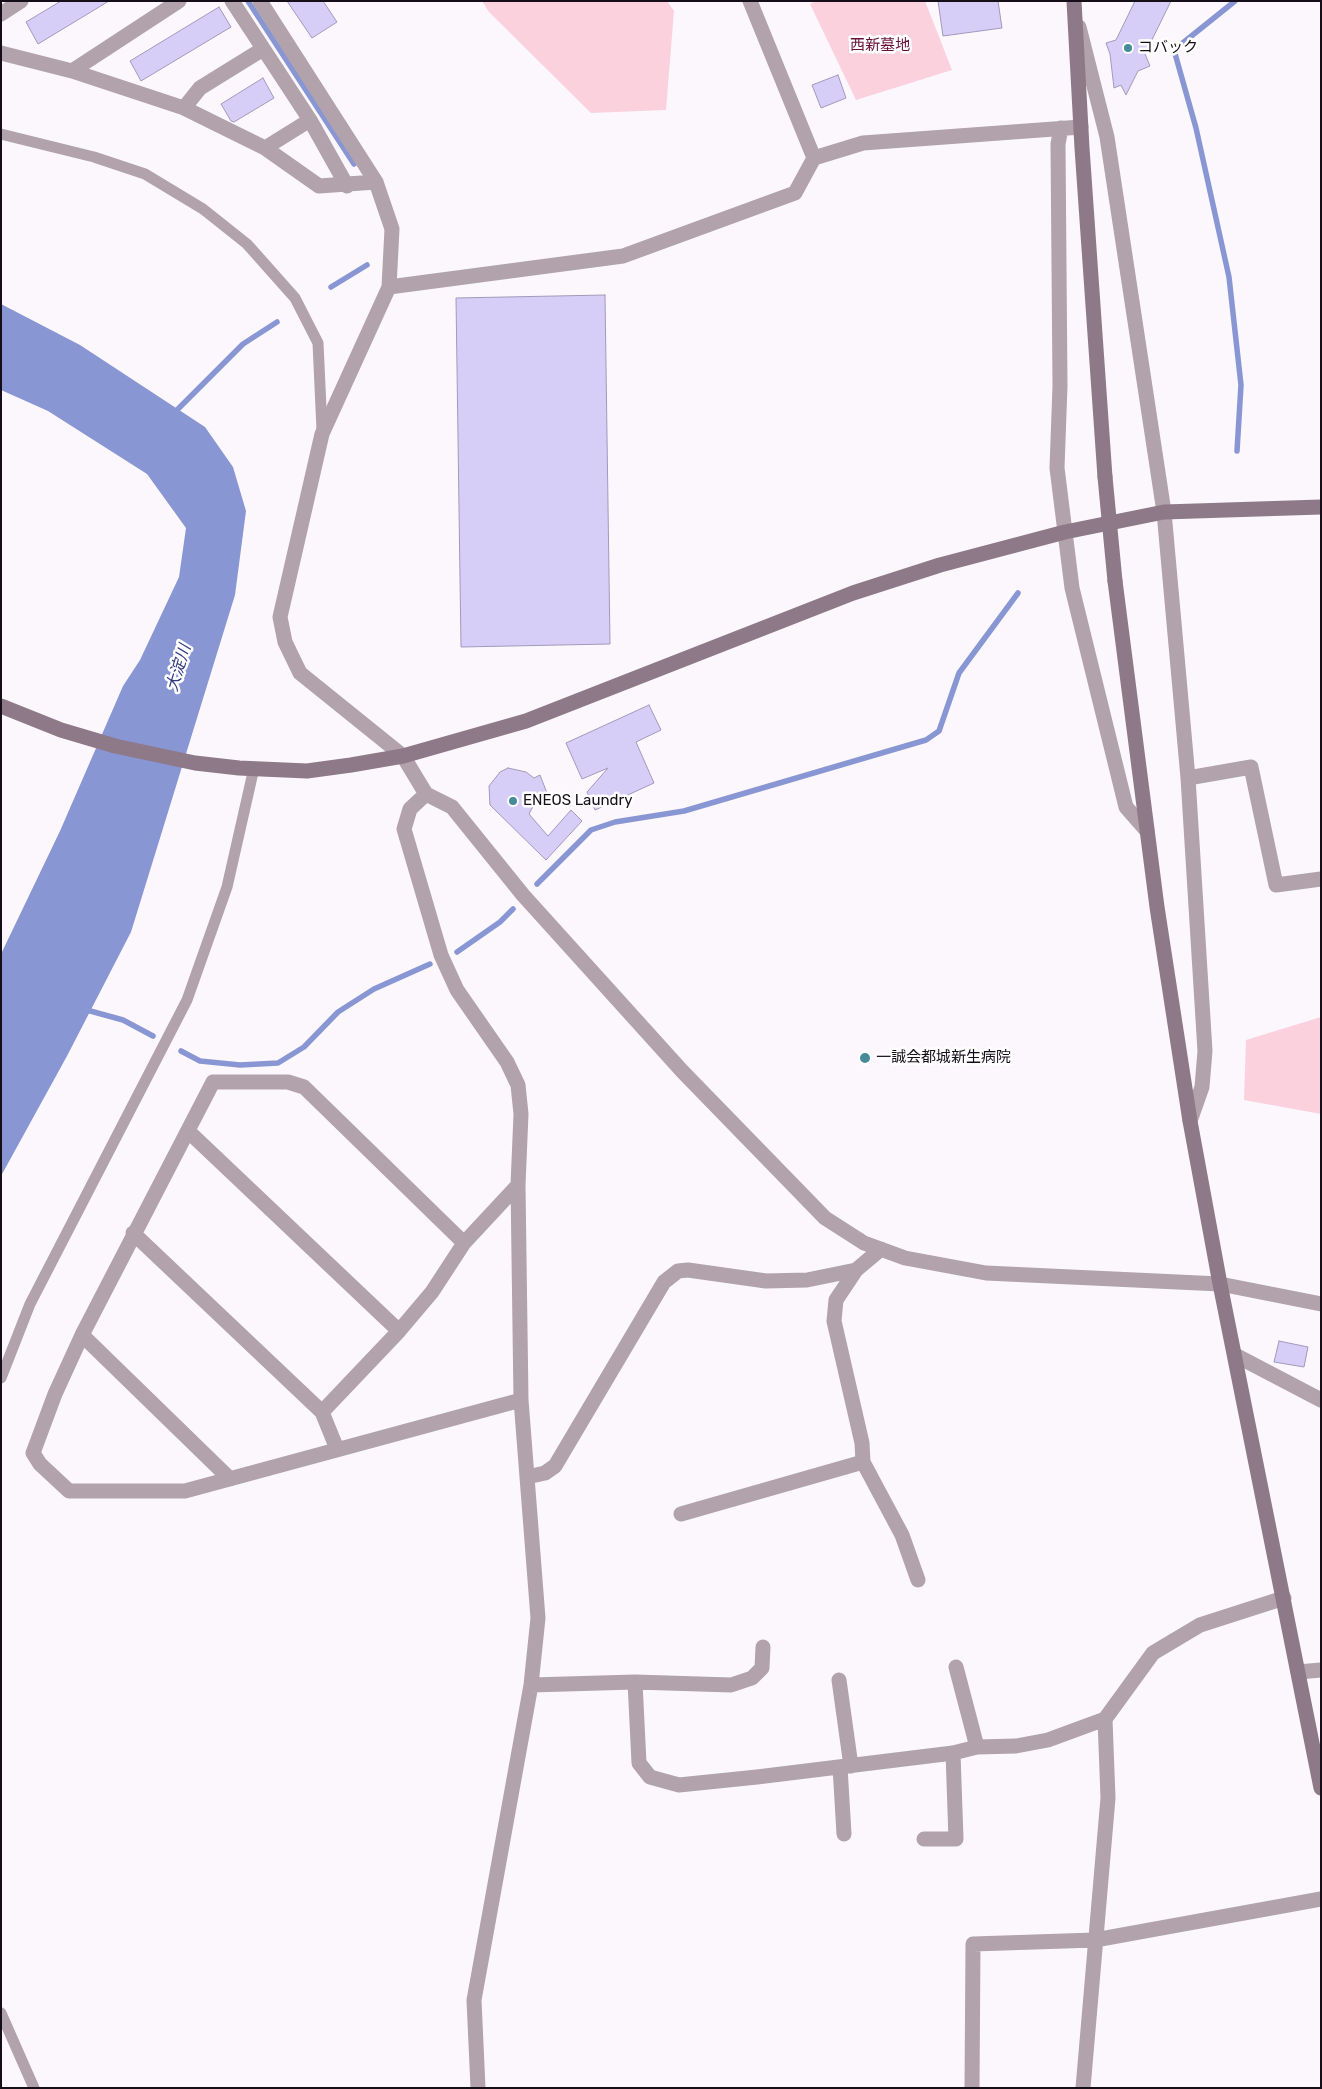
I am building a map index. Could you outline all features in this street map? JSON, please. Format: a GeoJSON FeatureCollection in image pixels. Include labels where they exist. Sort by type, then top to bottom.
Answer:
{"type":"FeatureCollection","features":[{"type":"Feature","properties":{"kind":"street"},"geometry":{"type":"LineString","coordinates":[[1,14],[20,1]]}},
{"type":"Feature","properties":{"kind":"street"},"geometry":{"type":"LineString","coordinates":[[72,71],[179,1]]}},
{"type":"Feature","properties":{"kind":"street"},"geometry":{"type":"LineString","coordinates":[[232,1],[310,120],[347,186]]}},
{"type":"Feature","properties":{"kind":"street"},"geometry":{"type":"LineString","coordinates":[[260,1],[376,182],[392,228],[389,288],[322,434],[280,617],[285,642],[300,673],[403,756],[426,794],[452,807],[523,895],[682,1071],[825,1218],[864,1243],[905,1258],[986,1273],[1220,1284],[1321,1304]]}},
{"type":"Feature","properties":{"kind":"street"},"geometry":{"type":"LineString","coordinates":[[750,1],[814,158]]}},
{"type":"Feature","properties":{"kind":"street"},"geometry":{"type":"LineString","coordinates":[[1075,5],[1081,127],[1105,477],[1147,831],[1190,1121],[1220,1284],[1321,1788]]}},
{"type":"Feature","properties":{"kind":"street"},"geometry":{"type":"LineString","coordinates":[[1075,5],[1107,137],[1164,512],[1188,778],[1205,1051],[1202,1087],[1190,1121]]}},
{"type":"Feature","properties":{"kind":"street"},"geometry":{"type":"LineString","coordinates":[[184,108],[200,88],[263,49]]}},
{"type":"Feature","properties":{"kind":"street"},"geometry":{"type":"LineString","coordinates":[[1,52],[72,71],[184,108],[264,148],[319,186],[347,186],[376,182]]}},
{"type":"Feature","properties":{"kind":"street"},"geometry":{"type":"LineString","coordinates":[[264,148],[310,120]]}},
{"type":"Feature","properties":{"kind":"street"},"geometry":{"type":"LineString","coordinates":[[389,288],[622,256],[795,193],[814,158],[863,143],[1081,127]]}},
{"type":"Feature","properties":{"kind":"street"},"geometry":{"type":"LineString","coordinates":[[1061,128],[1058,144],[1060,386],[1057,468],[1072,588],[1126,807],[1147,831]]}},
{"type":"Feature","properties":{"kind":"street"},"geometry":{"type":"LineString","coordinates":[[1,706],[61,730],[115,746],[195,763],[307,771],[403,756],[526,721],[853,593],[940,565],[1065,532],[1164,512],[1321,507]]}},
{"type":"Feature","properties":{"kind":"street"},"geometry":{"type":"LineString","coordinates":[[1188,778],[1251,767],[1276,885],[1321,879]]}},
{"type":"Feature","properties":{"kind":"street"},"geometry":{"type":"LineString","coordinates":[[426,794],[410,809],[404,829],[441,955],[456,990],[507,1062],[518,1085],[521,1114],[518,1185],[521,1400],[538,1618],[531,1685],[474,2000],[478,2088]]}},
{"type":"Feature","properties":{"kind":"street"},"geometry":{"type":"LineString","coordinates":[[464,1243],[304,1087],[288,1082],[213,1082],[133,1233],[82,1335],[55,1394],[33,1453],[40,1464],[69,1491],[185,1491],[521,1400]]}},
{"type":"Feature","properties":{"kind":"street"},"geometry":{"type":"LineString","coordinates":[[188,1131],[399,1331]]}},
{"type":"Feature","properties":{"kind":"street"},"geometry":{"type":"LineString","coordinates":[[322,1412],[399,1331],[432,1292],[464,1243],[518,1185]]}},
{"type":"Feature","properties":{"kind":"street"},"geometry":{"type":"LineString","coordinates":[[133,1233],[322,1412],[337,1449]]}},
{"type":"Feature","properties":{"kind":"street"},"geometry":{"type":"LineString","coordinates":[[881,1249],[856,1270],[836,1300],[834,1321],[862,1442],[863,1462],[902,1535],[918,1580]]}},
{"type":"Feature","properties":{"kind":"street"},"geometry":{"type":"LineString","coordinates":[[527,1477],[546,1474],[555,1466],[664,1282],[678,1271],[688,1270],[766,1281],[808,1280],[856,1270]]}},
{"type":"Feature","properties":{"kind":"street"},"geometry":{"type":"LineString","coordinates":[[82,1335],[230,1479]]}},
{"type":"Feature","properties":{"kind":"street"},"geometry":{"type":"LineString","coordinates":[[1235,1355],[1321,1400]]}},
{"type":"Feature","properties":{"kind":"street"},"geometry":{"type":"LineString","coordinates":[[681,1514],[863,1462]]}},
{"type":"Feature","properties":{"kind":"street"},"geometry":{"type":"LineString","coordinates":[[635,1682],[640,1763],[650,1777],[679,1785],[953,1753],[977,1747],[1016,1746],[1048,1740],[1105,1719],[1153,1653],[1200,1625],[1284,1598]]}},
{"type":"Feature","properties":{"kind":"street"},"geometry":{"type":"LineString","coordinates":[[531,1685],[635,1682],[731,1685],[752,1678],[762,1668],[763,1647]]}},
{"type":"Feature","properties":{"kind":"street"},"geometry":{"type":"LineString","coordinates":[[956,1667],[977,1747]]}},
{"type":"Feature","properties":{"kind":"street"},"geometry":{"type":"LineString","coordinates":[[1298,1672],[1321,1670]]}},
{"type":"Feature","properties":{"kind":"street"},"geometry":{"type":"LineString","coordinates":[[840,1680],[845,1766],[844,1834]]}},
{"type":"Feature","properties":{"kind":"street"},"geometry":{"type":"LineString","coordinates":[[1083,2088],[1108,1798],[1105,1719]]}},
{"type":"Feature","properties":{"kind":"street"},"geometry":{"type":"LineString","coordinates":[[924,1838],[956,1839],[953,1753]]}},
{"type":"Feature","properties":{"kind":"street"},"geometry":{"type":"LineString","coordinates":[[972,2088],[973,1944],[1095,1940],[1321,1899]]}},
{"type":"Feature","properties":{"kind":"lane"},"geometry":{"type":"LineString","coordinates":[[1,134],[94,156],[145,174],[203,209],[247,244],[295,298],[318,343],[322,434]]}},
{"type":"Feature","properties":{"kind":"lane"},"geometry":{"type":"LineString","coordinates":[[1,1378],[30,1304],[187,1000],[228,887],[246,768]]}},
{"type":"Feature","properties":{"kind":"lane"},"geometry":{"type":"LineString","coordinates":[[1,2014],[34,2088]]}},
{"type":"Feature","properties":{"kind":"green space"},"geometry":{"type":"Polygon","coordinates":[[[482,1],[667,1],[674,11],[666,110],[591,113],[489,12],[482,1]]]}},
{"type":"Feature","properties":{"kind":"green space","name":"西新墓地"},"geometry":{"type":"Polygon","coordinates":[[[816,1],[925,1],[952,70],[856,100],[810,4],[816,1]]]}},
{"type":"Feature","properties":{"kind":"green space"},"geometry":{"type":"Polygon","coordinates":[[[1321,1017],[1321,1114],[1244,1100],[1246,1040],[1321,1017]]]}},
{"type":"Feature","properties":{"kind":"water","name":"大淀川"},"geometry":{"type":"Polygon","coordinates":[[[1,304],[80,345],[205,427],[233,467],[246,511],[235,595],[131,932],[67,1056],[1,1176],[1,954],[60,831],[123,686],[140,660],[179,577],[186,528],[147,474],[48,411],[1,390],[1,304]]]}},
{"type":"Feature","properties":{"kind":"building"},"geometry":{"type":"Polygon","coordinates":[[[61,1],[109,1],[38,44],[26,22],[61,1]]]}},
{"type":"Feature","properties":{"kind":"building"},"geometry":{"type":"Polygon","coordinates":[[[287,1],[323,1],[337,22],[312,38],[287,1]]]}},
{"type":"Feature","properties":{"kind":"building"},"geometry":{"type":"Polygon","coordinates":[[[938,1],[998,1],[1002,28],[943,36],[938,1]]]}},
{"type":"Feature","properties":{"kind":"building","name":"コバック"},"geometry":{"type":"Polygon","coordinates":[[[1135,1],[1171,1],[1145,54],[1150,66],[1138,71],[1126,95],[1121,85],[1114,88],[1110,54],[1106,43],[1116,40],[1135,1]]]}},
{"type":"Feature","properties":{"kind":"building"},"geometry":{"type":"Polygon","coordinates":[[[219,7],[231,27],[141,81],[130,61],[219,7]]]}},
{"type":"Feature","properties":{"kind":"building"},"geometry":{"type":"Polygon","coordinates":[[[838,75],[846,98],[821,108],[812,85],[838,75]]]}},
{"type":"Feature","properties":{"kind":"building"},"geometry":{"type":"Polygon","coordinates":[[[263,78],[274,98],[234,122],[231,121],[221,104],[263,78]]]}},
{"type":"Feature","properties":{"kind":"building"},"geometry":{"type":"Polygon","coordinates":[[[605,295],[610,644],[461,647],[456,298],[605,295]]]}},
{"type":"Feature","properties":{"kind":"building"},"geometry":{"type":"Polygon","coordinates":[[[649,705],[661,730],[636,742],[654,783],[595,810],[587,792],[608,768],[582,779],[566,743],[649,705]]]}},
{"type":"Feature","properties":{"kind":"building","name":"ENEOS Laundry"},"geometry":{"type":"Polygon","coordinates":[[[508,768],[526,772],[534,778],[540,775],[547,793],[538,797],[529,814],[548,836],[571,810],[582,821],[546,860],[490,805],[489,786],[500,772],[508,768]]]}},
{"type":"Feature","properties":{"kind":"building"},"geometry":{"type":"Polygon","coordinates":[[[1279,1341],[1308,1347],[1304,1367],[1274,1362],[1279,1341]]]}},
{"type":"Feature","properties":{"kind":"waterway"},"geometry":{"type":"LineString","coordinates":[[248,1],[354,164]]}},
{"type":"Feature","properties":{"kind":"waterway"},"geometry":{"type":"LineString","coordinates":[[1235,1],[1174,50],[1196,128],[1229,277],[1241,385],[1237,451]]}},
{"type":"Feature","properties":{"kind":"waterway"},"geometry":{"type":"LineString","coordinates":[[331,287],[367,265]]}},
{"type":"Feature","properties":{"kind":"waterway"},"geometry":{"type":"LineString","coordinates":[[174,413],[243,344],[277,322]]}},
{"type":"Feature","properties":{"kind":"waterway"},"geometry":{"type":"LineString","coordinates":[[537,884],[591,830],[615,822],[684,811],[926,740],[939,731],[959,673],[1018,593]]}},
{"type":"Feature","properties":{"kind":"waterway"},"geometry":{"type":"LineString","coordinates":[[457,952],[500,922],[513,909]]}},
{"type":"Feature","properties":{"kind":"waterway"},"geometry":{"type":"LineString","coordinates":[[181,1051],[200,1061],[240,1065],[278,1063],[304,1047],[338,1012],[374,989],[430,964]]}},
{"type":"Feature","properties":{"kind":"waterway"},"geometry":{"type":"LineString","coordinates":[[83,1009],[123,1020],[153,1036]]}},
{"type":"Feature","properties":{"kind":"place","name":"コバック"},"geometry":{"type":"Point","coordinates":[1128,48]}},
{"type":"Feature","properties":{"kind":"place","name":"ENEOS Laundry"},"geometry":{"type":"Point","coordinates":[513,801]}},
{"type":"Feature","properties":{"kind":"place","name":"一誠会都城新生病院"},"geometry":{"type":"Point","coordinates":[865,1058]}}]}
